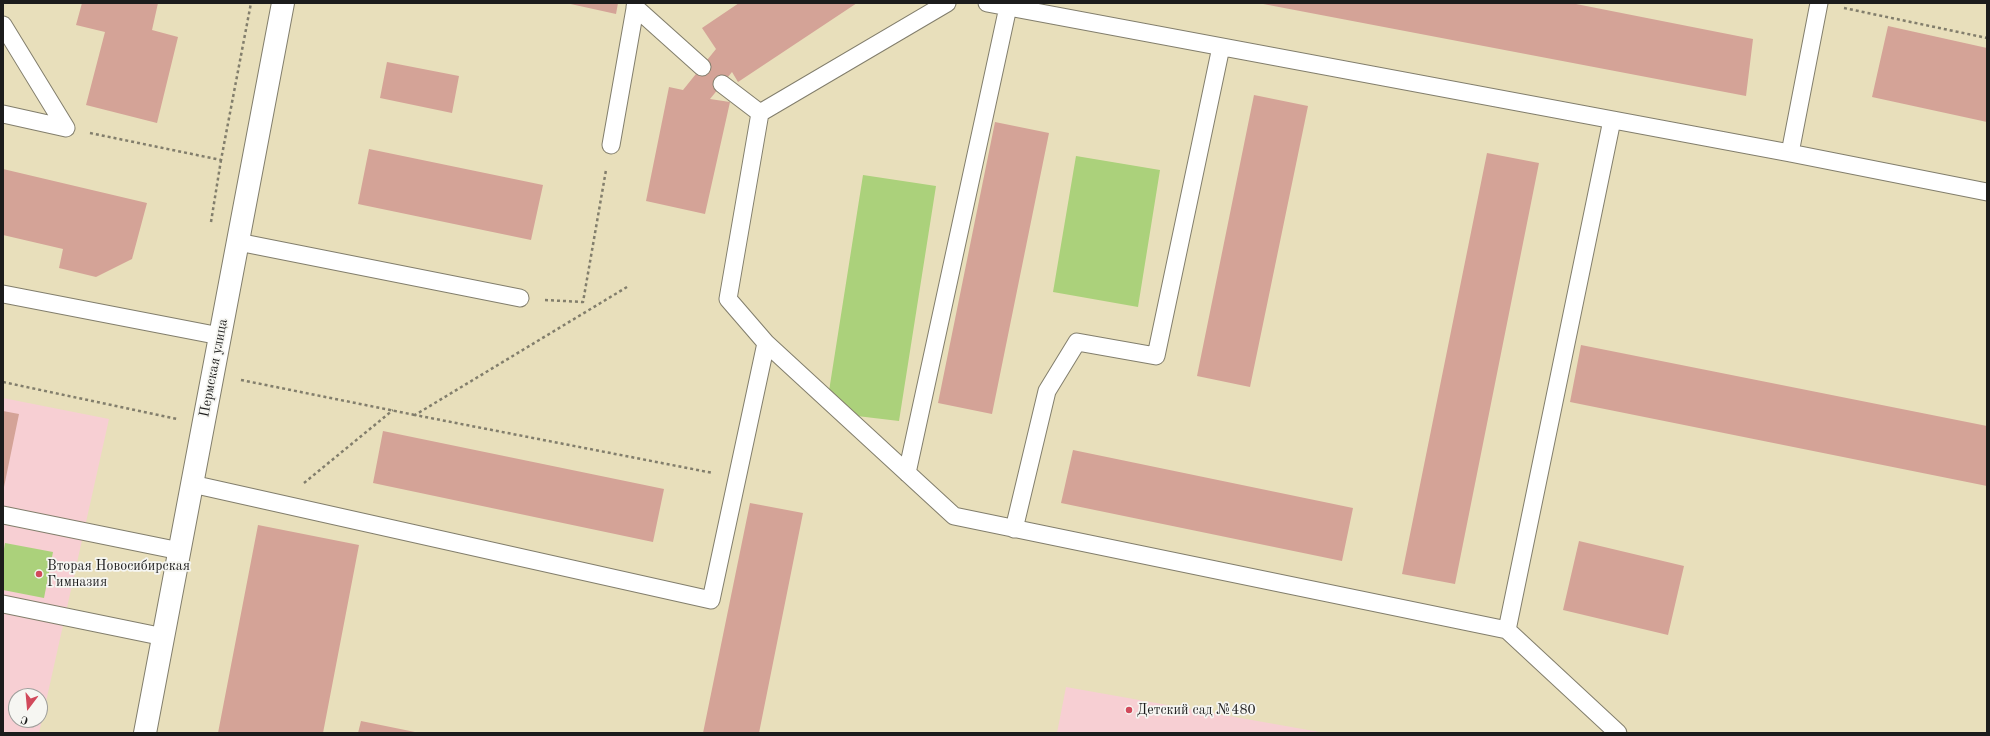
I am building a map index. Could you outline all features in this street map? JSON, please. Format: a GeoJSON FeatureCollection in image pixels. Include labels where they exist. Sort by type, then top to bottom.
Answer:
{"type":"FeatureCollection","features":[{"type":"Feature","properties":{"kind":"street","name":"Пермская улица"},"geometry":{"type":"LineString","coordinates":[[145,733],[283,3]]}},
{"type":"Feature","properties":{"kind":"lane"},"geometry":{"type":"LineString","coordinates":[[947,3],[760,113],[728,299],[766,343],[954,516],[1507,630],[1618,733]]}},
{"type":"Feature","properties":{"kind":"lane"},"geometry":{"type":"LineString","coordinates":[[987,3],[1790,153],[1987,192]]}},
{"type":"Feature","properties":{"kind":"lane"},"geometry":{"type":"LineString","coordinates":[[1790,153],[1819,3]]}},
{"type":"Feature","properties":{"kind":"lane"},"geometry":{"type":"LineString","coordinates":[[635,5],[702,67]]}},
{"type":"Feature","properties":{"kind":"lane"},"geometry":{"type":"LineString","coordinates":[[611,146],[635,5]]}},
{"type":"Feature","properties":{"kind":"lane"},"geometry":{"type":"LineString","coordinates":[[907,473],[1008,7]]}},
{"type":"Feature","properties":{"kind":"lane"},"geometry":{"type":"LineString","coordinates":[[3,26],[66,128]]}},
{"type":"Feature","properties":{"kind":"lane"},"geometry":{"type":"LineString","coordinates":[[1014,529],[1047,391],[1077,342],[1156,356],[1221,47]]}},
{"type":"Feature","properties":{"kind":"lane"},"geometry":{"type":"LineString","coordinates":[[722,84],[760,113]]}},
{"type":"Feature","properties":{"kind":"lane"},"geometry":{"type":"LineString","coordinates":[[3,114],[66,128]]}},
{"type":"Feature","properties":{"kind":"lane"},"geometry":{"type":"LineString","coordinates":[[1507,630],[1612,120]]}},
{"type":"Feature","properties":{"kind":"lane"},"geometry":{"type":"LineString","coordinates":[[238,242],[520,298]]}},
{"type":"Feature","properties":{"kind":"lane"},"geometry":{"type":"LineString","coordinates":[[3,294],[220,336]]}},
{"type":"Feature","properties":{"kind":"lane"},"geometry":{"type":"LineString","coordinates":[[192,484],[711,600],[766,343]]}},
{"type":"Feature","properties":{"kind":"lane"},"geometry":{"type":"LineString","coordinates":[[3,516],[180,551]]}},
{"type":"Feature","properties":{"kind":"lane"},"geometry":{"type":"LineString","coordinates":[[3,604],[164,637]]}},
{"type":"Feature","properties":{"kind":"path"},"geometry":{"type":"LineString","coordinates":[[66,128],[221,160],[250,3]]}},
{"type":"Feature","properties":{"kind":"path"},"geometry":{"type":"LineString","coordinates":[[1843,8],[1987,38]]}},
{"type":"Feature","properties":{"kind":"path"},"geometry":{"type":"LineString","coordinates":[[520,298],[583,302],[611,146]]}},
{"type":"Feature","properties":{"kind":"path"},"geometry":{"type":"LineString","coordinates":[[415,415],[627,287]]}},
{"type":"Feature","properties":{"kind":"path"},"geometry":{"type":"LineString","coordinates":[[213,374],[737,478]]}},
{"type":"Feature","properties":{"kind":"path"},"geometry":{"type":"LineString","coordinates":[[3,382],[177,419]]}},
{"type":"Feature","properties":{"kind":"path"},"geometry":{"type":"LineString","coordinates":[[278,504],[393,410]]}},
{"type":"Feature","properties":{"kind":"shaded area","name":"Вторая Новосибирская Гимназия"},"geometry":{"type":"Polygon","coordinates":[[[3,398],[109,419],[48,693],[48,688],[8,688],[8,728],[40,728],[39,733],[3,733],[3,398]]]}},
{"type":"Feature","properties":{"kind":"shaded area","name":"Детский сад №480"},"geometry":{"type":"Polygon","coordinates":[[[1066,687],[1325,733],[1057,733],[1066,687]]]}},
{"type":"Feature","properties":{"kind":"green space"},"geometry":{"type":"Polygon","coordinates":[[[1076,156],[1160,170],[1138,307],[1053,292],[1076,156]]]}},
{"type":"Feature","properties":{"kind":"green space"},"geometry":{"type":"Polygon","coordinates":[[[863,175],[936,186],[899,421],[857,416],[829,391],[863,175]]]}},
{"type":"Feature","properties":{"kind":"green space"},"geometry":{"type":"Polygon","coordinates":[[[5,543],[53,552],[44,598],[3,590],[3,555],[5,543]]]}},
{"type":"Feature","properties":{"kind":"building"},"geometry":{"type":"Polygon","coordinates":[[[82,3],[158,3],[152,30],[178,37],[157,123],[86,105],[105,32],[76,25],[82,3]]]}},
{"type":"Feature","properties":{"kind":"building"},"geometry":{"type":"Polygon","coordinates":[[[566,3],[618,3],[616,14],[566,3]]]}},
{"type":"Feature","properties":{"kind":"building"},"geometry":{"type":"Polygon","coordinates":[[[739,3],[857,3],[738,82],[732,72],[710,99],[730,102],[705,214],[646,201],[669,87],[683,90],[716,49],[702,28],[739,3]]]}},
{"type":"Feature","properties":{"kind":"building"},"geometry":{"type":"Polygon","coordinates":[[[1258,3],[1571,3],[1753,39],[1746,96],[1258,3]]]}},
{"type":"Feature","properties":{"kind":"building"},"geometry":{"type":"Polygon","coordinates":[[[1888,26],[1987,48],[1987,122],[1872,97],[1888,26]]]}},
{"type":"Feature","properties":{"kind":"building"},"geometry":{"type":"Polygon","coordinates":[[[387,62],[459,76],[452,113],[380,98],[387,62]]]}},
{"type":"Feature","properties":{"kind":"building"},"geometry":{"type":"Polygon","coordinates":[[[1254,95],[1308,106],[1250,387],[1197,376],[1254,95]]]}},
{"type":"Feature","properties":{"kind":"building"},"geometry":{"type":"Polygon","coordinates":[[[995,122],[1049,133],[992,414],[938,403],[995,122]]]}},
{"type":"Feature","properties":{"kind":"building"},"geometry":{"type":"Polygon","coordinates":[[[369,149],[543,185],[531,240],[358,204],[369,149]]]}},
{"type":"Feature","properties":{"kind":"building"},"geometry":{"type":"Polygon","coordinates":[[[1487,153],[1539,163],[1455,584],[1402,574],[1487,153]]]}},
{"type":"Feature","properties":{"kind":"building"},"geometry":{"type":"Polygon","coordinates":[[[3,169],[147,203],[132,259],[96,277],[59,268],[63,249],[3,235],[3,169]]]}},
{"type":"Feature","properties":{"kind":"building"},"geometry":{"type":"Polygon","coordinates":[[[1581,345],[1987,426],[1987,486],[1570,402],[1581,345]]]}},
{"type":"Feature","properties":{"kind":"building"},"geometry":{"type":"Polygon","coordinates":[[[3,411],[19,414],[4,487],[3,486],[3,411]]]}},
{"type":"Feature","properties":{"kind":"building"},"geometry":{"type":"Polygon","coordinates":[[[383,431],[664,489],[653,542],[373,483],[383,431]]]}},
{"type":"Feature","properties":{"kind":"building"},"geometry":{"type":"Polygon","coordinates":[[[1073,450],[1353,508],[1342,561],[1061,503],[1073,450]]]}},
{"type":"Feature","properties":{"kind":"building"},"geometry":{"type":"Polygon","coordinates":[[[750,503],[803,513],[759,733],[703,733],[750,503]]]}},
{"type":"Feature","properties":{"kind":"building"},"geometry":{"type":"Polygon","coordinates":[[[258,525],[359,545],[323,733],[218,733],[258,525]]]}},
{"type":"Feature","properties":{"kind":"building"},"geometry":{"type":"Polygon","coordinates":[[[1579,541],[1684,566],[1668,635],[1563,610],[1579,541]]]}},
{"type":"Feature","properties":{"kind":"building"},"geometry":{"type":"Polygon","coordinates":[[[361,721],[415,732],[415,733],[358,733],[361,721]]]}},
{"type":"Feature","properties":{"kind":"place","name":"Вторая Новосибирская Гимназия"},"geometry":{"type":"Point","coordinates":[39,574]}},
{"type":"Feature","properties":{"kind":"place","name":"Детский сад №480"},"geometry":{"type":"Point","coordinates":[1129,710]}}]}
